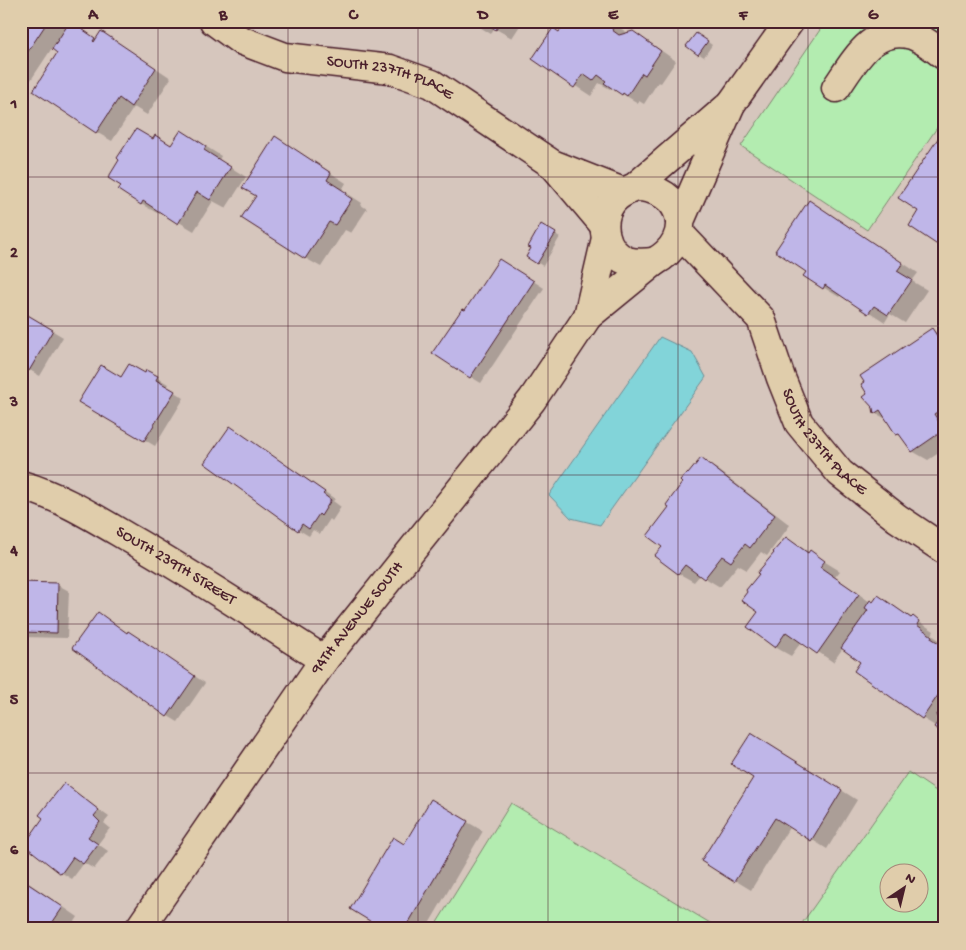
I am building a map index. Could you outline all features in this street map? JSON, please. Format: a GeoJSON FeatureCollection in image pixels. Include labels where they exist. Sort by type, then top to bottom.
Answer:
{"type":"FeatureCollection","features":[{"type":"Feature","properties":{"kind":"street","name":"SOUTH 237TH PLACE"},"geometry":{"type":"LineString","coordinates":[[214,21],[240,40],[285,57],[390,69],[432,84],[552,164],[629,190]]}},
{"type":"Feature","properties":{"kind":"street","name":"94TH AVENUE SOUTH"},"geometry":{"type":"LineString","coordinates":[[139,929],[324,660],[532,400],[588,316],[670,243],[731,104],[790,21]]}},
{"type":"Feature","properties":{"kind":"street"},"geometry":{"type":"LineString","coordinates":[[836,88],[865,48],[876,39],[890,34],[913,35],[945,56]]}},
{"type":"Feature","properties":{"kind":"street","name":"94TH AVENUE SOUTH"},"geometry":{"type":"LineString","coordinates":[[588,316],[605,231],[606,212],[609,206],[731,104]]}},
{"type":"Feature","properties":{"kind":"street","name":"SOUTH 237TH PLACE"},"geometry":{"type":"LineString","coordinates":[[552,164],[605,231]]}},
{"type":"Feature","properties":{"kind":"street"},"geometry":{"type":"LineString","coordinates":[[605,231],[611,247],[618,255],[627,261],[641,264],[670,243],[677,209],[670,199],[648,187],[629,190]]}},
{"type":"Feature","properties":{"kind":"street","name":"SOUTH 237TH PLACE"},"geometry":{"type":"LineString","coordinates":[[670,243],[743,301],[761,319],[799,423],[840,473],[897,518],[945,550]]}},
{"type":"Feature","properties":{"kind":"street","name":"SOUTH 239TH STREET"},"geometry":{"type":"LineString","coordinates":[[21,485],[75,507],[162,557],[324,660]]}},
{"type":"Feature","properties":{"kind":"green space"},"geometry":{"type":"Polygon","coordinates":[[[826,21],[945,21],[945,116],[867,230],[741,146],[826,21]]]}},
{"type":"Feature","properties":{"kind":"green space"},"geometry":{"type":"Polygon","coordinates":[[[908,772],[945,797],[945,929],[798,929],[908,772]]]}},
{"type":"Feature","properties":{"kind":"green space"},"geometry":{"type":"Polygon","coordinates":[[[511,803],[720,929],[433,929],[511,803]]]}},
{"type":"Feature","properties":{"kind":"water"},"geometry":{"type":"Polygon","coordinates":[[[660,337],[692,352],[706,377],[600,525],[571,518],[549,495],[660,337]]]}},
{"type":"Feature","properties":{"kind":"building"},"geometry":{"type":"Polygon","coordinates":[[[21,21],[48,21],[21,62],[21,21]]]}},
{"type":"Feature","properties":{"kind":"building"},"geometry":{"type":"Polygon","coordinates":[[[482,21],[501,21],[496,30],[482,21]]]}},
{"type":"Feature","properties":{"kind":"building"},"geometry":{"type":"Polygon","coordinates":[[[566,21],[611,21],[615,24],[612,30],[619,35],[633,31],[661,51],[645,75],[642,73],[627,96],[623,93],[622,95],[604,83],[606,81],[598,75],[593,81],[583,74],[574,88],[532,59],[553,28],[559,32],[566,21]]]}},
{"type":"Feature","properties":{"kind":"building"},"geometry":{"type":"Polygon","coordinates":[[[69,23],[75,27],[76,25],[95,38],[94,42],[101,31],[156,68],[131,107],[119,98],[96,133],[33,91],[57,53],[52,49],[69,23]]]}},
{"type":"Feature","properties":{"kind":"building"},"geometry":{"type":"Polygon","coordinates":[[[696,33],[708,41],[698,55],[686,46],[696,33]]]}},
{"type":"Feature","properties":{"kind":"building"},"geometry":{"type":"Polygon","coordinates":[[[945,128],[945,250],[909,226],[918,211],[898,198],[945,128]]]}},
{"type":"Feature","properties":{"kind":"building"},"geometry":{"type":"Polygon","coordinates":[[[136,129],[153,139],[155,135],[171,145],[181,130],[206,146],[204,150],[231,167],[210,200],[197,192],[178,224],[143,201],[141,205],[118,190],[121,186],[108,178],[119,160],[117,158],[136,129]]]}},
{"type":"Feature","properties":{"kind":"building"},"geometry":{"type":"Polygon","coordinates":[[[275,136],[331,173],[327,180],[347,193],[346,195],[352,199],[335,225],[329,222],[305,259],[241,218],[256,196],[242,188],[275,136]]]}},
{"type":"Feature","properties":{"kind":"building"},"geometry":{"type":"Polygon","coordinates":[[[809,200],[903,263],[897,271],[912,280],[888,315],[874,306],[868,314],[825,285],[823,289],[803,276],[806,272],[775,251],[809,200]]]}},
{"type":"Feature","properties":{"kind":"building"},"geometry":{"type":"Polygon","coordinates":[[[541,224],[556,233],[537,264],[526,257],[531,248],[528,247],[541,224]]]}},
{"type":"Feature","properties":{"kind":"building"},"geometry":{"type":"Polygon","coordinates":[[[499,259],[534,281],[470,378],[432,353],[462,309],[465,310],[499,259]]]}},
{"type":"Feature","properties":{"kind":"building"},"geometry":{"type":"Polygon","coordinates":[[[21,311],[53,330],[29,371],[21,366],[21,311]]]}},
{"type":"Feature","properties":{"kind":"building"},"geometry":{"type":"Polygon","coordinates":[[[932,328],[945,348],[945,407],[934,414],[944,430],[912,452],[899,434],[896,435],[880,410],[874,414],[873,408],[863,397],[867,394],[861,384],[864,382],[860,376],[932,328]]]}},
{"type":"Feature","properties":{"kind":"building"},"geometry":{"type":"Polygon","coordinates":[[[129,364],[145,373],[146,370],[158,376],[156,380],[175,391],[144,441],[78,402],[101,365],[121,377],[129,364]]]}},
{"type":"Feature","properties":{"kind":"building"},"geometry":{"type":"Polygon","coordinates":[[[230,426],[325,492],[323,494],[331,500],[321,516],[319,514],[309,529],[302,524],[298,531],[204,463],[230,426]]]}},
{"type":"Feature","properties":{"kind":"building"},"geometry":{"type":"Polygon","coordinates":[[[701,458],[775,515],[750,548],[745,544],[731,562],[722,556],[704,579],[685,565],[678,574],[654,556],[662,547],[647,536],[669,507],[666,505],[682,483],[680,481],[701,458]]]}},
{"type":"Feature","properties":{"kind":"building"},"geometry":{"type":"Polygon","coordinates":[[[786,537],[808,553],[810,550],[825,561],[820,567],[859,594],[817,654],[786,632],[775,648],[747,627],[758,612],[741,600],[747,592],[746,590],[759,574],[757,573],[786,537]]]}},
{"type":"Feature","properties":{"kind":"building"},"geometry":{"type":"Polygon","coordinates":[[[21,582],[58,583],[57,633],[21,632],[21,582]]]}},
{"type":"Feature","properties":{"kind":"building"},"geometry":{"type":"Polygon","coordinates":[[[878,595],[911,618],[913,616],[919,621],[917,625],[932,636],[931,638],[945,647],[945,672],[942,676],[945,678],[945,685],[922,719],[854,671],[860,662],[841,648],[868,610],[865,608],[870,600],[873,602],[878,595]]]}},
{"type":"Feature","properties":{"kind":"building"},"geometry":{"type":"Polygon","coordinates":[[[98,612],[127,633],[128,631],[195,676],[167,717],[72,648],[98,612]]]}},
{"type":"Feature","properties":{"kind":"building"},"geometry":{"type":"Polygon","coordinates":[[[941,709],[945,712],[945,734],[934,727],[940,719],[936,716],[941,709]]]}},
{"type":"Feature","properties":{"kind":"building"},"geometry":{"type":"Polygon","coordinates":[[[751,733],[842,790],[811,841],[775,818],[734,882],[701,861],[753,778],[731,764],[751,733]]]}},
{"type":"Feature","properties":{"kind":"building"},"geometry":{"type":"Polygon","coordinates":[[[64,783],[99,810],[94,816],[100,822],[88,837],[98,844],[83,864],[73,857],[61,874],[24,845],[43,818],[39,815],[64,783]]]}},
{"type":"Feature","properties":{"kind":"building"},"geometry":{"type":"Polygon","coordinates":[[[431,799],[468,821],[405,929],[383,929],[350,909],[393,837],[404,844],[431,799]]]}},
{"type":"Feature","properties":{"kind":"building"},"geometry":{"type":"Polygon","coordinates":[[[21,879],[63,907],[48,929],[21,929],[21,879]]]}}]}
